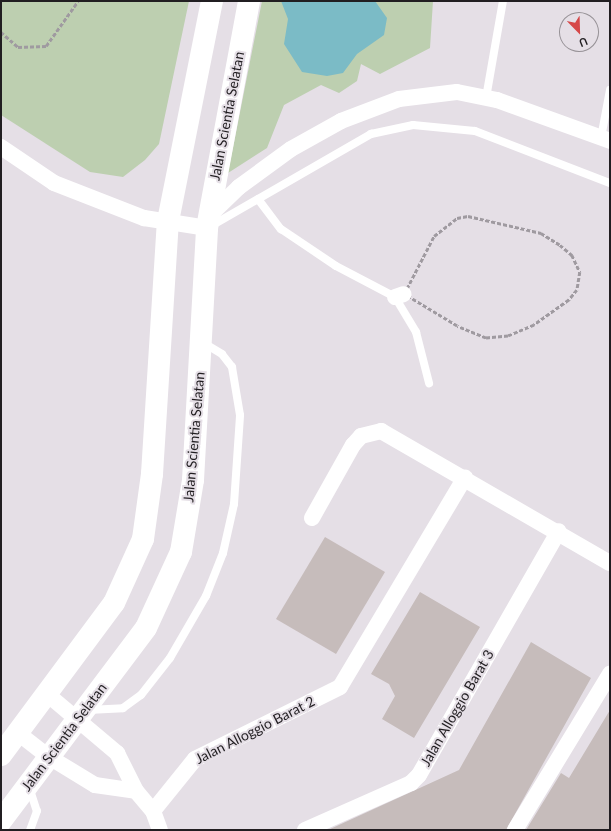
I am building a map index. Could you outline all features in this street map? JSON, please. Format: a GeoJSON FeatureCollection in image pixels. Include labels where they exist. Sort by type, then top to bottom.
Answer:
{"type":"FeatureCollection","features":[{"type":"Feature","properties":{"kind":"street"},"geometry":{"type":"LineString","coordinates":[[1,755],[114,603],[143,538],[152,474],[168,221],[212,1]]}},
{"type":"Feature","properties":{"kind":"street","name":"Jalan Scientia Selatan"},"geometry":{"type":"LineString","coordinates":[[1,821],[146,628],[181,552],[193,480],[208,221],[250,1]]}},
{"type":"Feature","properties":{"kind":"street"},"geometry":{"type":"LineString","coordinates":[[1,147],[54,183],[144,218],[168,221],[208,221],[239,187],[291,149],[341,121],[399,99],[457,92],[486,98],[605,139]]}},
{"type":"Feature","properties":{"kind":"street"},"geometry":{"type":"LineString","coordinates":[[312,518],[353,445],[369,433],[381,431],[465,476],[559,531],[610,563]]}},
{"type":"Feature","properties":{"kind":"street","name":"Jalan Alloggio Barat 2"},"geometry":{"type":"LineString","coordinates":[[153,810],[195,759],[299,705],[335,692],[409,572],[465,476]]}},
{"type":"Feature","properties":{"kind":"street","name":"Jalan Alloggio Barat 3"},"geometry":{"type":"LineString","coordinates":[[305,830],[411,783],[419,775],[559,531]]}},
{"type":"Feature","properties":{"kind":"street"},"geometry":{"type":"LineString","coordinates":[[515,830],[610,674]]}},
{"type":"Feature","properties":{"kind":"street"},"geometry":{"type":"LineString","coordinates":[[47,694],[81,714],[117,753],[136,791],[153,810],[160,830]]}},
{"type":"Feature","properties":{"kind":"street"},"geometry":{"type":"LineString","coordinates":[[18,733],[48,757],[95,785],[136,791]]}},
{"type":"Feature","properties":{"kind":"lane"},"geometry":{"type":"LineString","coordinates":[[486,98],[503,1]]}},
{"type":"Feature","properties":{"kind":"lane"},"geometry":{"type":"LineString","coordinates":[[605,139],[610,90]]}},
{"type":"Feature","properties":{"kind":"lane"},"geometry":{"type":"LineString","coordinates":[[208,221],[258,199],[371,134],[413,125],[475,131],[610,183]]}},
{"type":"Feature","properties":{"kind":"lane"},"geometry":{"type":"LineString","coordinates":[[258,199],[281,229],[336,266],[400,295],[416,332],[429,383]]}},
{"type":"Feature","properties":{"kind":"lane"},"geometry":{"type":"LineString","coordinates":[[81,714],[123,708],[141,695],[170,658],[206,596],[223,552],[234,504],[240,415],[232,367],[222,354],[202,341]]}},
{"type":"Feature","properties":{"kind":"lane"},"geometry":{"type":"LineString","coordinates":[[28,784],[37,811],[30,830]]}},
{"type":"Feature","properties":{"kind":"path"},"geometry":{"type":"LineString","coordinates":[[1,32],[18,47],[46,46],[78,1]]}},
{"type":"Feature","properties":{"kind":"path"},"geometry":{"type":"LineString","coordinates":[[468,216],[541,233],[572,255],[580,272],[577,290],[564,305],[534,325],[497,339],[475,335],[400,295],[434,236],[456,218],[468,216]]}},
{"type":"Feature","properties":{"kind":"green space"},"geometry":{"type":"Polygon","coordinates":[[[1,1],[189,1],[159,144],[145,160],[123,177],[90,172],[1,115],[1,1]]]}},
{"type":"Feature","properties":{"kind":"green space"},"geometry":{"type":"Polygon","coordinates":[[[262,1],[433,1],[430,48],[380,74],[361,64],[357,81],[339,93],[321,85],[284,105],[267,148],[228,173],[262,1]]]}},
{"type":"Feature","properties":{"kind":"water"},"geometry":{"type":"Polygon","coordinates":[[[281,1],[375,1],[387,18],[384,35],[357,54],[343,73],[327,76],[302,72],[284,44],[288,19],[281,1]]]}},
{"type":"Feature","properties":{"kind":"building"},"geometry":{"type":"Polygon","coordinates":[[[325,537],[385,572],[336,654],[276,619],[325,537]]]}},
{"type":"Feature","properties":{"kind":"building"},"geometry":{"type":"Polygon","coordinates":[[[420,592],[480,627],[414,738],[382,719],[395,696],[389,684],[371,674],[420,592]]]}},
{"type":"Feature","properties":{"kind":"building"},"geometry":{"type":"Polygon","coordinates":[[[531,642],[591,678],[506,830],[328,830],[459,770],[531,642]]]}},
{"type":"Feature","properties":{"kind":"building"},"geometry":{"type":"Polygon","coordinates":[[[610,710],[610,830],[526,830],[561,773],[569,778],[610,710]]]}}]}
